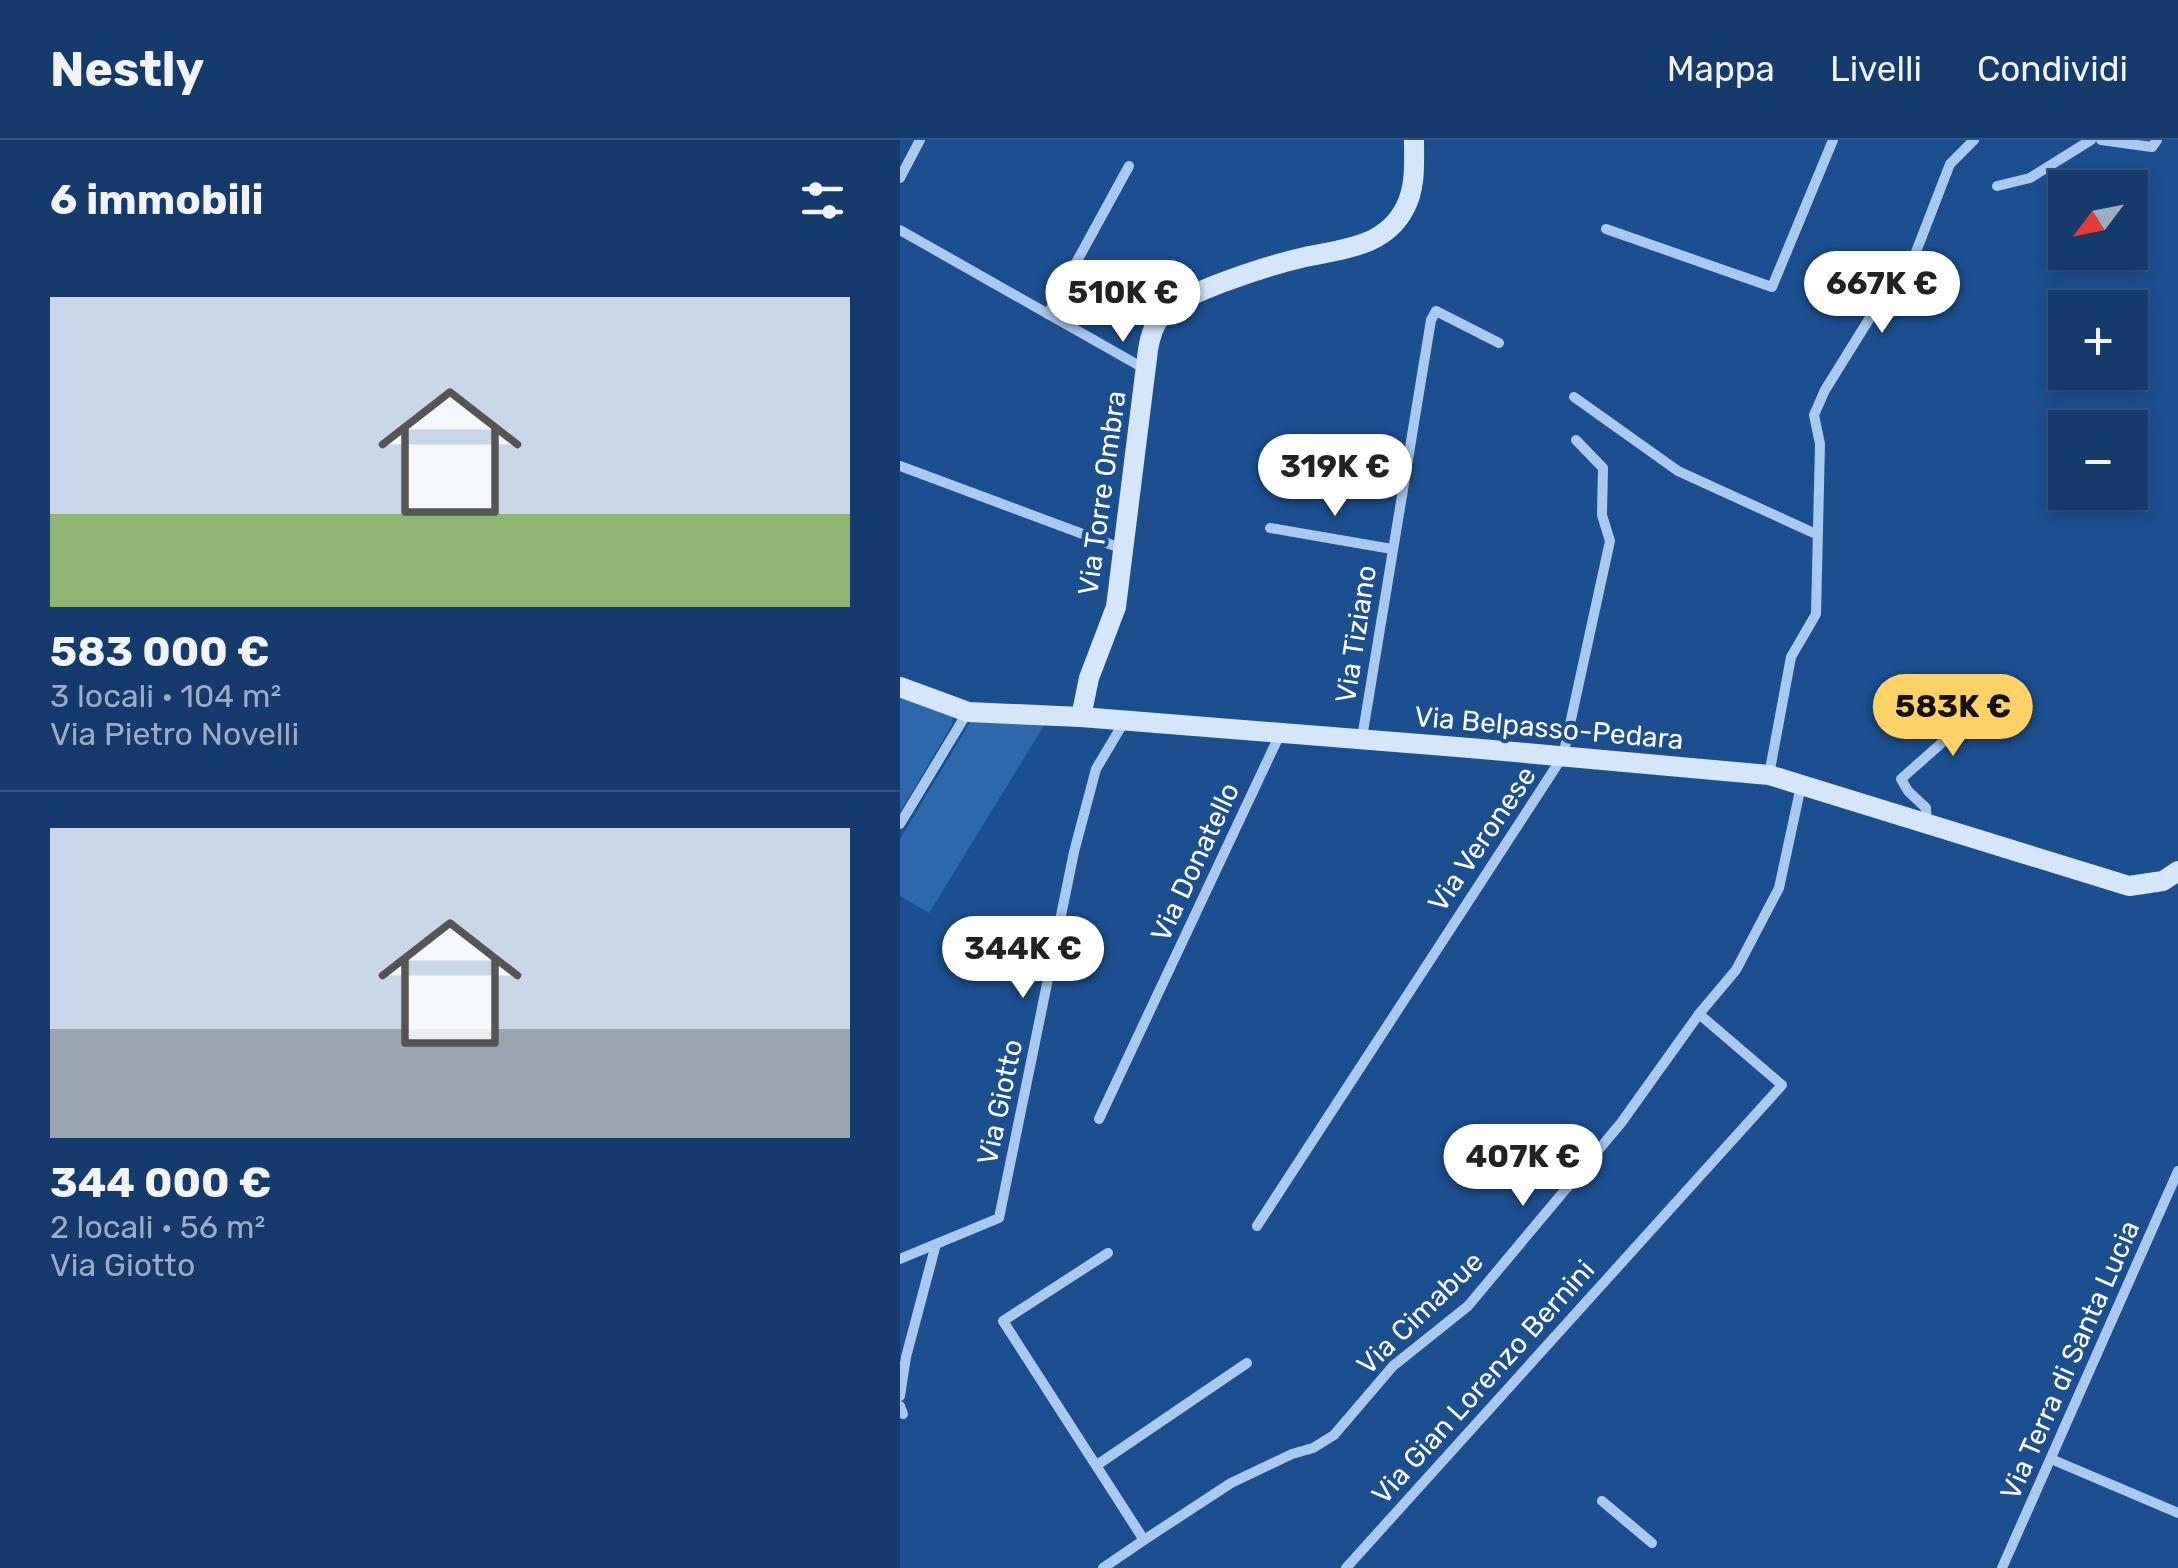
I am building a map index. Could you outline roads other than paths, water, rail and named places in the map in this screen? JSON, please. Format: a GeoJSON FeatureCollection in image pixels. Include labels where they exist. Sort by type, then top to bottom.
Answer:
{"type":"FeatureCollection","features":[{"type":"Feature","properties":{"kind":"street"},"geometry":{"type":"LineString","coordinates":[[900,178],[920,140]]}},
{"type":"Feature","properties":{"kind":"street","name":"Via Torre Ombra"},"geometry":{"type":"LineString","coordinates":[[1081,717],[1089,678],[1116,607],[1154,328],[1169,308],[1183,300],[1300,258],[1353,248],[1382,234],[1395,223],[1410,196],[1414,140]]}},
{"type":"Feature","properties":{"kind":"street"},"geometry":{"type":"LineString","coordinates":[[1606,229],[1772,287],[1833,140]]}},
{"type":"Feature","properties":{"kind":"street"},"geometry":{"type":"LineString","coordinates":[[1769,775],[1790,657],[1816,614],[1820,444],[1814,415],[1825,390],[1876,308],[1899,284],[1914,257],[1950,164],[1974,140]]}},
{"type":"Feature","properties":{"kind":"street"},"geometry":{"type":"LineString","coordinates":[[1997,186],[2030,178],[2091,140]]}},
{"type":"Feature","properties":{"kind":"street"},"geometry":{"type":"LineString","coordinates":[[2101,140],[2152,147],[2157,140]]}},
{"type":"Feature","properties":{"kind":"street"},"geometry":{"type":"LineString","coordinates":[[1048,314],[1129,166]]}},
{"type":"Feature","properties":{"kind":"street"},"geometry":{"type":"LineString","coordinates":[[900,230],[1146,370]]}},
{"type":"Feature","properties":{"kind":"street","name":"Via Tiziano"},"geometry":{"type":"LineString","coordinates":[[1362,740],[1431,320],[1436,311],[1499,342]]}},
{"type":"Feature","properties":{"kind":"street"},"geometry":{"type":"LineString","coordinates":[[1574,398],[1678,471],[1816,534]]}},
{"type":"Feature","properties":{"kind":"street","name":"Via Veronese"},"geometry":{"type":"LineString","coordinates":[[1257,1226],[1563,756],[1610,541],[1602,515],[1603,468],[1576,440]]}},
{"type":"Feature","properties":{"kind":"street"},"geometry":{"type":"LineString","coordinates":[[900,466],[1124,550]]}},
{"type":"Feature","properties":{"kind":"street"},"geometry":{"type":"LineString","coordinates":[[1270,528],[1392,549]]}},
{"type":"Feature","properties":{"kind":"street"},"geometry":{"type":"LineString","coordinates":[[1927,825],[1926,808],[1908,792],[1901,779],[2006,686]]}},
{"type":"Feature","properties":{"kind":"street","name":"Via Belpasso-Pedara"},"geometry":{"type":"LineString","coordinates":[[900,687],[968,712],[1081,717],[1769,775],[2129,886],[2163,881],[2178,871]]}},
{"type":"Feature","properties":{"kind":"street"},"geometry":{"type":"LineString","coordinates":[[900,824],[968,712]]}},
{"type":"Feature","properties":{"kind":"street","name":"Via Giotto"},"geometry":{"type":"LineString","coordinates":[[900,1260],[999,1218],[1074,852],[1096,770],[1124,721]]}},
{"type":"Feature","properties":{"kind":"street","name":"Via Donatello"},"geometry":{"type":"LineString","coordinates":[[1099,1119],[1280,733]]}},
{"type":"Feature","properties":{"kind":"street","name":"Via Cimabue"},"geometry":{"type":"LineString","coordinates":[[1103,1568],[1231,1483],[1292,1454],[1314,1448],[1334,1435],[1392,1366],[1468,1306],[1622,1124],[1699,1014],[1736,970],[1780,888],[1800,786]]}},
{"type":"Feature","properties":{"kind":"street","name":"Via Gian Lorenzo Bernini"},"geometry":{"type":"LineString","coordinates":[[1346,1568],[1782,1085],[1699,1014]]}},
{"type":"Feature","properties":{"kind":"street"},"geometry":{"type":"LineString","coordinates":[[1519,1146],[1568,1186]]}},
{"type":"Feature","properties":{"kind":"street","name":"Via Terra di Santa Lucia"},"geometry":{"type":"LineString","coordinates":[[2002,1568],[2178,1171]]}},
{"type":"Feature","properties":{"kind":"street"},"geometry":{"type":"LineString","coordinates":[[900,1396],[906,1357],[936,1244]]}},
{"type":"Feature","properties":{"kind":"street"},"geometry":{"type":"LineString","coordinates":[[1108,1253],[1003,1321],[1144,1540]]}},
{"type":"Feature","properties":{"kind":"street"},"geometry":{"type":"LineString","coordinates":[[1097,1464],[1247,1363]]}},
{"type":"Feature","properties":{"kind":"street"},"geometry":{"type":"LineString","coordinates":[[2051,1459],[2178,1513]]}},
{"type":"Feature","properties":{"kind":"street"},"geometry":{"type":"LineString","coordinates":[[1602,1502],[1652,1543]]}}]}
